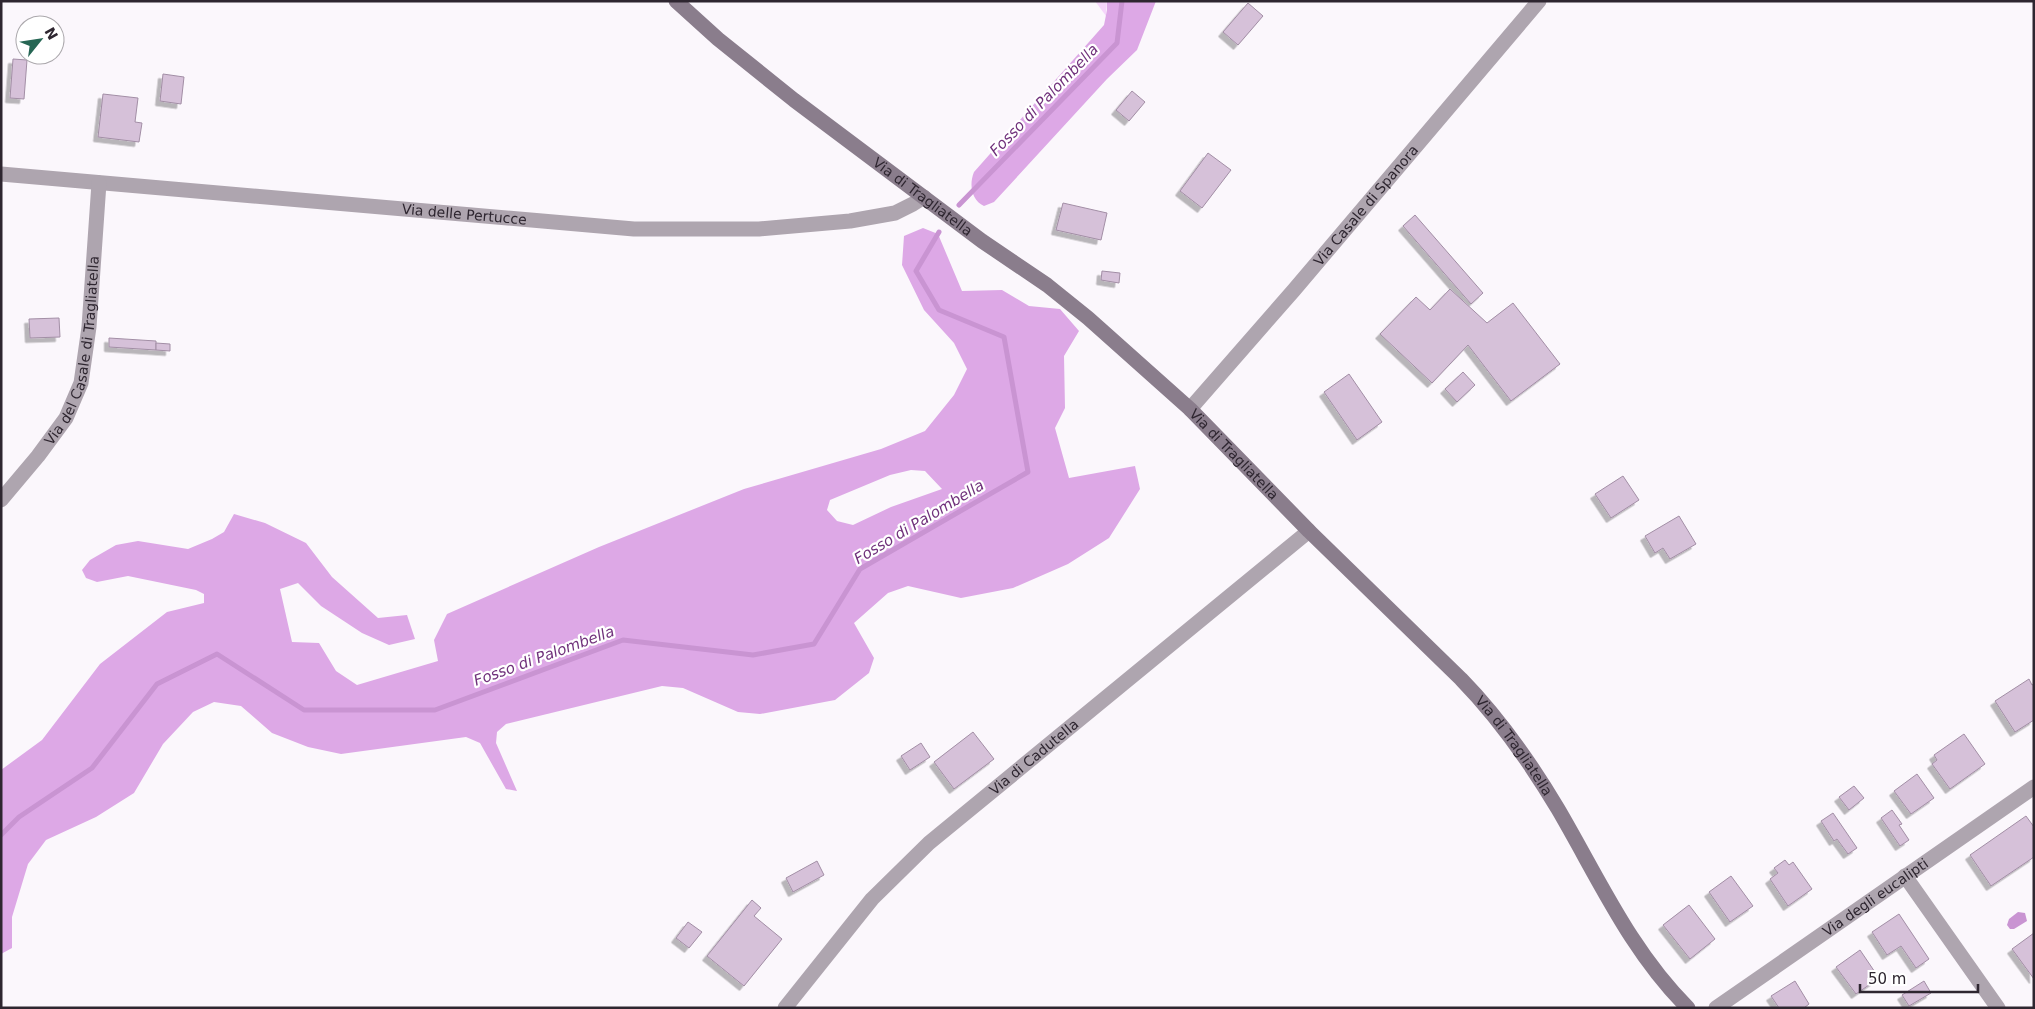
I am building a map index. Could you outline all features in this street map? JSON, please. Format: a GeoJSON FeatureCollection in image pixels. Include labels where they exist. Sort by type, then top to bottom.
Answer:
{"type":"FeatureCollection","features":[{"type":"Feature","properties":{"kind":"street","name":"Via di Tragliatella"},"geometry":{"type":"LineString","coordinates":[[676,1],[754,69],[924,197],[1066,300],[1190,409],[1308,531],[1461,679],[1498,720],[1558,809],[1626,930],[1658,974],[1688,1008]]}},
{"type":"Feature","properties":{"kind":"street","name":"Via Casale di Spanora"},"geometry":{"type":"LineString","coordinates":[[1190,409],[1294,290],[1539,1]]}},
{"type":"Feature","properties":{"kind":"street","name":"Via delle Pertucce"},"geometry":{"type":"LineString","coordinates":[[1,174],[567,225],[662,230],[760,229],[850,221],[895,213],[924,197]]}},
{"type":"Feature","properties":{"kind":"street","name":"Via del Casale di Tragliatella"},"geometry":{"type":"LineString","coordinates":[[1,500],[66,418],[81,383],[89,327],[99,183]]}},
{"type":"Feature","properties":{"kind":"street","name":"Via di Cadutella"},"geometry":{"type":"LineString","coordinates":[[785,1008],[872,898],[929,843],[1308,531]]}},
{"type":"Feature","properties":{"kind":"street","name":"Via degli eucalipti"},"geometry":{"type":"LineString","coordinates":[[1716,1008],[2034,787]]}},
{"type":"Feature","properties":{"kind":"street"},"geometry":{"type":"LineString","coordinates":[[1905,876],[1998,1008]]}},
{"type":"Feature","properties":{"kind":"shaded area"},"geometry":{"type":"Polygon","coordinates":[[[1095,1],[1107,1],[1106,16],[1095,1]]]}},
{"type":"Feature","properties":{"kind":"shaded area"},"geometry":{"type":"Polygon","coordinates":[[[1107,1],[1156,1],[1137,50],[1107,79],[994,202],[984,206],[976,200],[972,191],[974,172],[1104,25],[1107,1]]]}},
{"type":"Feature","properties":{"kind":"shaded area"},"geometry":{"type":"Polygon","coordinates":[[[923,228],[938,234],[962,291],[1002,290],[1029,306],[1060,309],[1079,331],[1064,356],[1065,408],[1055,428],[1069,478],[1135,466],[1140,489],[1109,538],[1068,564],[1013,588],[961,598],[908,586],[888,593],[854,623],[874,658],[869,673],[835,700],[760,714],[738,712],[683,688],[662,686],[506,724],[497,732],[496,743],[517,791],[506,789],[480,743],[466,737],[341,754],[308,747],[272,733],[241,706],[214,702],[193,712],[163,744],[134,793],[96,817],[46,840],[28,864],[12,917],[12,948],[1,954],[1,770],[42,740],[100,664],[167,612],[204,603],[204,594],[196,590],[128,576],[97,582],[86,578],[82,570],[90,560],[116,545],[138,541],[188,549],[224,532],[234,514],[265,523],[306,543],[332,577],[378,618],[407,615],[415,639],[389,645],[362,633],[321,606],[298,583],[280,589],[292,642],[319,643],[336,671],[357,685],[438,661],[434,640],[447,614],[599,547],[744,489],[881,449],[925,431],[954,395],[967,369],[954,343],[924,310],[902,265],[904,236],[923,228]],[[911,470],[890,475],[830,500],[827,510],[837,521],[853,525],[891,507],[942,489],[925,471],[911,470]]]}},
{"type":"Feature","properties":{"kind":"shaded area"},"geometry":{"type":"Polygon","coordinates":[[[2018,912],[2025,913],[2027,921],[2014,929],[2010,929],[2007,925],[2009,919],[2018,912]]]}},
{"type":"Feature","properties":{"kind":"building"},"geometry":{"type":"Polygon","coordinates":[[[1248,3],[1263,16],[1238,45],[1223,32],[1248,3]]]}},
{"type":"Feature","properties":{"kind":"building"},"geometry":{"type":"Polygon","coordinates":[[[13,59],[15,59],[15,65],[27,65],[24,99],[10,98],[13,59]]]}},
{"type":"Feature","properties":{"kind":"building"},"geometry":{"type":"Polygon","coordinates":[[[163,74],[184,77],[181,104],[160,101],[163,74]]]}},
{"type":"Feature","properties":{"kind":"building"},"geometry":{"type":"Polygon","coordinates":[[[1132,91],[1145,102],[1129,121],[1116,110],[1132,91]]]}},
{"type":"Feature","properties":{"kind":"building"},"geometry":{"type":"Polygon","coordinates":[[[103,94],[138,98],[135,122],[142,123],[139,142],[98,137],[103,94]]]}},
{"type":"Feature","properties":{"kind":"building"},"geometry":{"type":"Polygon","coordinates":[[[1208,153],[1231,170],[1202,208],[1180,191],[1208,153]]]}},
{"type":"Feature","properties":{"kind":"building"},"geometry":{"type":"Polygon","coordinates":[[[1063,203],[1107,213],[1101,240],[1056,230],[1063,203]]]}},
{"type":"Feature","properties":{"kind":"building"},"geometry":{"type":"Polygon","coordinates":[[[1415,215],[1483,293],[1471,304],[1403,226],[1415,215]]]}},
{"type":"Feature","properties":{"kind":"building"},"geometry":{"type":"Polygon","coordinates":[[[1102,271],[1120,273],[1119,283],[1101,280],[1102,271]]]}},
{"type":"Feature","properties":{"kind":"building"},"geometry":{"type":"Polygon","coordinates":[[[1450,289],[1487,323],[1513,303],[1560,364],[1511,401],[1468,345],[1432,383],[1380,334],[1416,297],[1430,310],[1450,289]]]}},
{"type":"Feature","properties":{"kind":"building"},"geometry":{"type":"Polygon","coordinates":[[[59,318],[60,337],[30,338],[29,319],[59,318]]]}},
{"type":"Feature","properties":{"kind":"building"},"geometry":{"type":"Polygon","coordinates":[[[109,338],[156,341],[156,350],[109,347],[109,338]]]}},
{"type":"Feature","properties":{"kind":"building"},"geometry":{"type":"Polygon","coordinates":[[[156,343],[170,344],[170,351],[156,350],[156,343]]]}},
{"type":"Feature","properties":{"kind":"building"},"geometry":{"type":"Polygon","coordinates":[[[1463,372],[1475,385],[1457,402],[1445,389],[1463,372]]]}},
{"type":"Feature","properties":{"kind":"building"},"geometry":{"type":"Polygon","coordinates":[[[1349,374],[1382,422],[1357,440],[1324,392],[1349,374]]]}},
{"type":"Feature","properties":{"kind":"building"},"geometry":{"type":"Polygon","coordinates":[[[1623,476],[1639,500],[1611,518],[1595,494],[1623,476]]]}},
{"type":"Feature","properties":{"kind":"building"},"geometry":{"type":"Polygon","coordinates":[[[1679,516],[1696,544],[1670,559],[1663,548],[1655,553],[1645,536],[1679,516]]]}},
{"type":"Feature","properties":{"kind":"building"},"geometry":{"type":"Polygon","coordinates":[[[2029,679],[2032,685],[2034,684],[2034,720],[2015,732],[1995,701],[2029,679]]]}},
{"type":"Feature","properties":{"kind":"building"},"geometry":{"type":"Polygon","coordinates":[[[973,732],[994,759],[954,789],[934,762],[973,732]]]}},
{"type":"Feature","properties":{"kind":"building"},"geometry":{"type":"Polygon","coordinates":[[[1964,734],[1985,764],[1950,789],[1932,764],[1937,760],[1934,755],[1964,734]]]}},
{"type":"Feature","properties":{"kind":"building"},"geometry":{"type":"Polygon","coordinates":[[[921,743],[930,757],[910,770],[901,756],[921,743]]]}},
{"type":"Feature","properties":{"kind":"building"},"geometry":{"type":"Polygon","coordinates":[[[1917,774],[1934,798],[1911,814],[1894,791],[1917,774]]]}},
{"type":"Feature","properties":{"kind":"building"},"geometry":{"type":"Polygon","coordinates":[[[1854,786],[1864,798],[1849,810],[1839,797],[1854,786]]]}},
{"type":"Feature","properties":{"kind":"building"},"geometry":{"type":"Polygon","coordinates":[[[1892,810],[1902,824],[1899,825],[1909,840],[1900,846],[1881,818],[1892,810]]]}},
{"type":"Feature","properties":{"kind":"building"},"geometry":{"type":"Polygon","coordinates":[[[1833,813],[1857,848],[1848,854],[1837,839],[1834,841],[1821,821],[1833,813]]]}},
{"type":"Feature","properties":{"kind":"building"},"geometry":{"type":"Polygon","coordinates":[[[2026,816],[2034,827],[2034,857],[1991,886],[1970,855],[2026,816]]]}},
{"type":"Feature","properties":{"kind":"building"},"geometry":{"type":"Polygon","coordinates":[[[1785,860],[1789,865],[1793,862],[1812,889],[1788,906],[1770,879],[1778,873],[1774,868],[1785,860]]]}},
{"type":"Feature","properties":{"kind":"building"},"geometry":{"type":"Polygon","coordinates":[[[817,861],[824,875],[793,892],[786,878],[817,861]]]}},
{"type":"Feature","properties":{"kind":"building"},"geometry":{"type":"Polygon","coordinates":[[[1731,876],[1753,906],[1730,922],[1709,892],[1731,876]]]}},
{"type":"Feature","properties":{"kind":"building"},"geometry":{"type":"Polygon","coordinates":[[[752,900],[761,908],[754,916],[782,939],[744,986],[707,956],[752,900]]]}},
{"type":"Feature","properties":{"kind":"building"},"geometry":{"type":"Polygon","coordinates":[[[1689,905],[1715,939],[1690,959],[1663,925],[1689,905]]]}},
{"type":"Feature","properties":{"kind":"building"},"geometry":{"type":"Polygon","coordinates":[[[1899,914],[1929,959],[1916,968],[1901,946],[1887,955],[1872,932],[1899,914]]]}},
{"type":"Feature","properties":{"kind":"building"},"geometry":{"type":"Polygon","coordinates":[[[688,922],[702,932],[689,948],[676,938],[688,922]]]}},
{"type":"Feature","properties":{"kind":"building"},"geometry":{"type":"Polygon","coordinates":[[[2034,933],[2034,979],[2012,949],[2034,933]]]}},
{"type":"Feature","properties":{"kind":"building"},"geometry":{"type":"Polygon","coordinates":[[[1860,950],[1879,978],[1856,994],[1836,967],[1860,950]]]}},
{"type":"Feature","properties":{"kind":"building"},"geometry":{"type":"Polygon","coordinates":[[[1795,981],[1809,1004],[1804,1008],[1779,1008],[1771,996],[1795,981]]]}},
{"type":"Feature","properties":{"kind":"building"},"geometry":{"type":"Polygon","coordinates":[[[1924,981],[1931,993],[1909,1006],[1902,995],[1924,981]]]}},
{"type":"Feature","properties":{"kind":"waterway","name":"Fosso di Palombella"},"geometry":{"type":"LineString","coordinates":[[959,205],[1117,43],[1122,1]]}},
{"type":"Feature","properties":{"kind":"waterway","name":"Fosso di Palombella"},"geometry":{"type":"LineString","coordinates":[[1,835],[19,817],[92,768],[157,684],[217,654],[304,710],[435,710],[623,640],[753,655],[814,644],[860,569],[1028,472],[1004,337],[939,310],[916,271],[939,232]]}}]}
